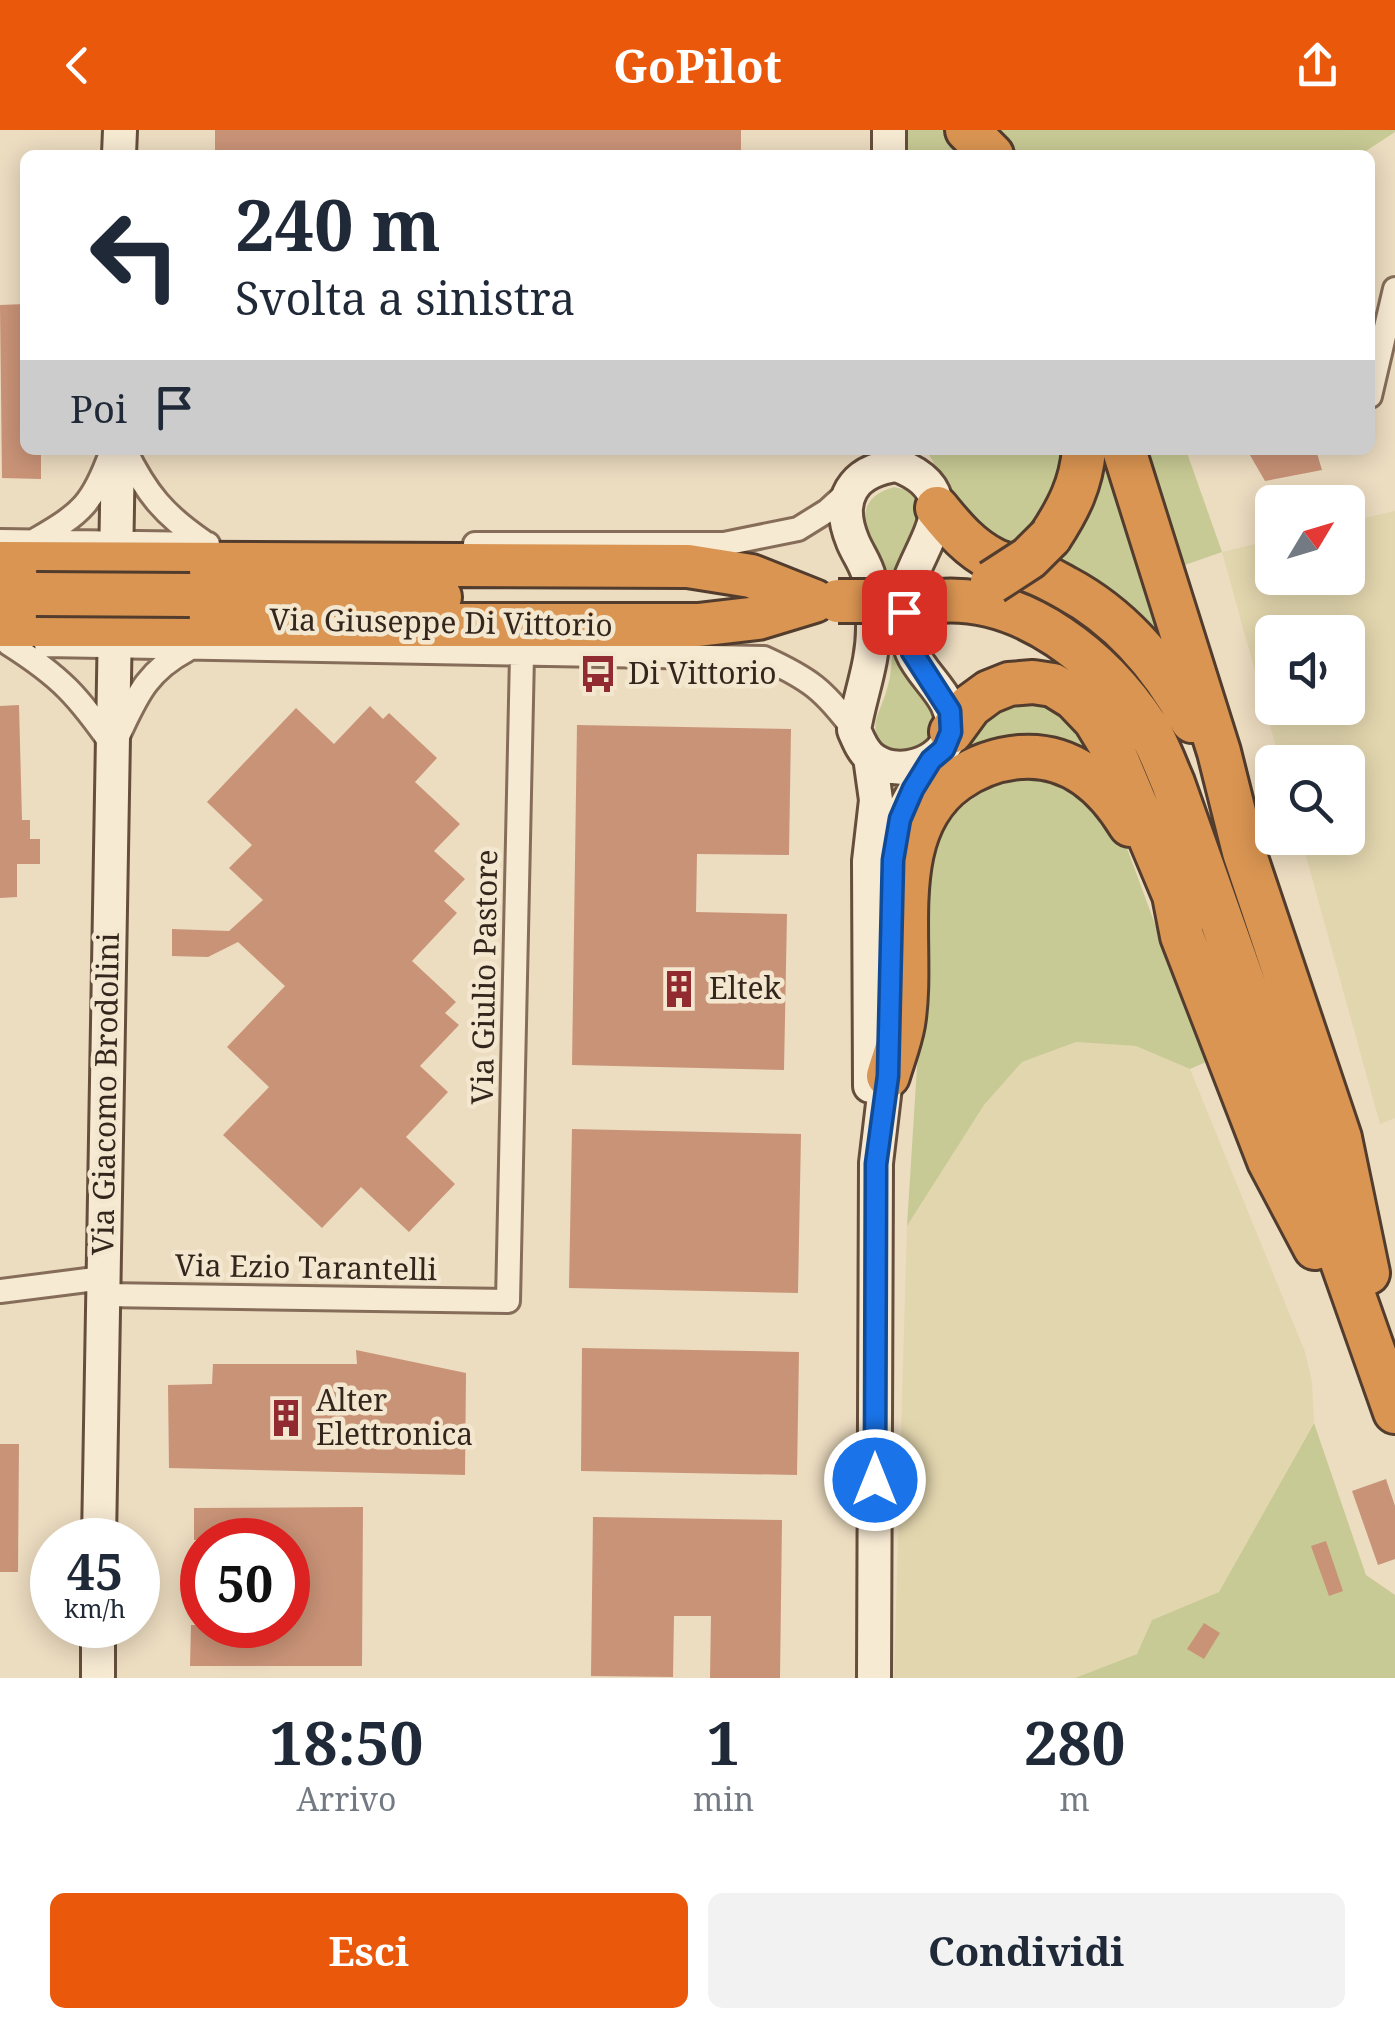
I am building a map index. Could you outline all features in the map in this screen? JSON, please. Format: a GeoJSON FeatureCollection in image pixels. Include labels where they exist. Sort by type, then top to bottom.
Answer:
{"type":"FeatureCollection","features":[{"type":"Feature","properties":{"kind":"highway"},"geometry":{"type":"LineString","coordinates":[[967,130],[987,150]]}},
{"type":"Feature","properties":{"kind":"highway"},"geometry":{"type":"LineString","coordinates":[[944,600],[992,582],[1030,558],[1050,537],[1076,492],[1084,455]]}},
{"type":"Feature","properties":{"kind":"highway"},"geometry":{"type":"LineString","coordinates":[[1126,455],[1219,752],[1244,852]]}},
{"type":"Feature","properties":{"kind":"highway"},"geometry":{"type":"LineString","coordinates":[[920,477],[970,545],[997,562],[1031,570],[1068,588],[1142,646],[1173,686],[1196,729],[1244,852],[1340,1138],[1368,1270],[1368,1333]]}},
{"type":"Feature","properties":{"kind":"highway"},"geometry":{"type":"LineString","coordinates":[[16,552],[688,566],[751,576],[826,601]]}},
{"type":"Feature","properties":{"kind":"highway"},"geometry":{"type":"LineString","coordinates":[[18,594],[944,600],[993,607],[1030,620],[1076,648],[1119,686],[1150,731],[1179,802],[1395,1412]]}},
{"type":"Feature","properties":{"kind":"highway"},"geometry":{"type":"LineString","coordinates":[[3,638],[698,625],[758,618],[826,601]]}},
{"type":"Feature","properties":{"kind":"highway"},"geometry":{"type":"LineString","coordinates":[[941,746],[970,706],[1009,684],[1053,685],[1074,698],[1096,720],[1112,748],[1174,895],[1182,936]]}},
{"type":"Feature","properties":{"kind":"highway"},"geometry":{"type":"LineString","coordinates":[[888,1076],[903,1024],[906,905],[912,847],[927,812],[947,787],[972,769],[1000,758],[1028,756],[1067,763],[1112,796],[1130,824],[1161,901],[1182,936],[1269,1162],[1368,1333]]}},
{"type":"Feature","properties":{"kind":"main road","name":"Via Giacomo Brodolini"},"geometry":{"type":"LineString","coordinates":[[100,1518],[118,552],[115,455]]}},
{"type":"Feature","properties":{"kind":"main road"},"geometry":{"type":"LineString","coordinates":[[874,1678],[877,1144],[868,1076],[870,862],[876,800],[862,744],[873,620],[869,576],[848,528],[846,506],[858,472],[897,464],[920,477],[933,532],[906,589],[904,612],[912,652],[950,711],[941,746],[900,819],[893,860],[888,1076],[877,1144]]}},
{"type":"Feature","properties":{"kind":"main road"},"geometry":{"type":"LineString","coordinates":[[862,744],[887,766],[909,767],[941,746]]}},
{"type":"Feature","properties":{"kind":"main road"},"geometry":{"type":"LineString","coordinates":[[98,1648],[98,1678]]}},
{"type":"Feature","properties":{"kind":"street"},"geometry":{"type":"LineString","coordinates":[[1375,374],[1395,288]]}},
{"type":"Feature","properties":{"kind":"street"},"geometry":{"type":"LineString","coordinates":[[0,541],[16,552],[72,518],[97,491],[113,455]]}},
{"type":"Feature","properties":{"kind":"street"},"geometry":{"type":"LineString","coordinates":[[128,455],[143,486],[172,521],[207,544]]}},
{"type":"Feature","properties":{"kind":"street"},"geometry":{"type":"LineString","coordinates":[[118,552],[207,544],[724,544],[798,529],[827,511],[858,472]]}},
{"type":"Feature","properties":{"kind":"street","name":"Via Giuseppe Di Vittorio"},"geometry":{"type":"LineString","coordinates":[[116,637],[190,649],[764,658],[798,673],[827,694],[862,744]]}},
{"type":"Feature","properties":{"kind":"street"},"geometry":{"type":"LineString","coordinates":[[3,638],[53,672],[83,703],[113,746],[140,691],[160,665],[190,649]]}},
{"type":"Feature","properties":{"kind":"street","name":"Via Giulio Pastore"},"geometry":{"type":"LineString","coordinates":[[508,1301],[522,654]]}},
{"type":"Feature","properties":{"kind":"street","name":"Via Ezio Tarantelli"},"geometry":{"type":"LineString","coordinates":[[0,1291],[103,1287],[508,1301]]}},
{"type":"Feature","properties":{"kind":"shaded area"},"geometry":{"type":"Polygon","coordinates":[[[1395,511],[1395,1118],[1380,1124],[1306,855],[1365,855],[1365,745],[1275,745],[1270,725],[1365,725],[1365,615],[1255,615],[1255,671],[1222,552],[1255,544],[1255,595],[1365,595],[1365,518],[1395,511]]]}},
{"type":"Feature","properties":{"kind":"shaded area"},"geometry":{"type":"Polygon","coordinates":[[[1076,1042],[1136,1046],[1190,1069],[1305,1352],[1312,1382],[1314,1422],[1219,1592],[1152,1620],[1137,1654],[1075,1678],[894,1678],[907,1226],[984,1105],[1022,1062],[1076,1042]]]}},
{"type":"Feature","properties":{"kind":"green space"},"geometry":{"type":"Polygon","coordinates":[[[905,130],[957,130],[976,150],[905,150],[905,130]]]}},
{"type":"Feature","properties":{"kind":"green space"},"geometry":{"type":"Polygon","coordinates":[[[991,130],[1395,130],[1368,150],[1011,150],[991,130]]]}},
{"type":"Feature","properties":{"kind":"green space"},"geometry":{"type":"Polygon","coordinates":[[[929,455],[1073,455],[1020,553],[981,540],[929,455]]]}},
{"type":"Feature","properties":{"kind":"green space"},"geometry":{"type":"Polygon","coordinates":[[[1143,455],[1188,455],[1222,552],[1179,567],[1143,455]]]}},
{"type":"Feature","properties":{"kind":"green space"},"geometry":{"type":"Polygon","coordinates":[[[1104,458],[1166,652],[1051,564],[1085,514],[1104,458]]]}},
{"type":"Feature","properties":{"kind":"green space"},"geometry":{"type":"Polygon","coordinates":[[[894,487],[911,491],[923,505],[895,588],[867,532],[865,518],[868,505],[877,495],[894,487]]]}},
{"type":"Feature","properties":{"kind":"green space"},"geometry":{"type":"Polygon","coordinates":[[[893,640],[939,722],[928,747],[892,753],[878,737],[876,722],[889,683],[893,640]]]}},
{"type":"Feature","properties":{"kind":"green space"},"geometry":{"type":"Polygon","coordinates":[[[1038,696],[1064,710],[1099,758],[963,759],[977,734],[1000,709],[1038,696]]]}},
{"type":"Feature","properties":{"kind":"green space"},"geometry":{"type":"Polygon","coordinates":[[[1032,776],[1083,789],[1121,832],[1206,1062],[1190,1069],[1136,1046],[1076,1042],[1022,1062],[984,1105],[907,1226],[930,860],[946,827],[968,802],[996,786],[1032,776]]]}},
{"type":"Feature","properties":{"kind":"green space"},"geometry":{"type":"Polygon","coordinates":[[[1314,1423],[1366,1575],[1395,1595],[1395,1678],[1075,1678],[1137,1654],[1152,1620],[1219,1592],[1314,1423]]]}},
{"type":"Feature","properties":{"kind":"building"},"geometry":{"type":"Polygon","coordinates":[[[215,130],[741,130],[741,150],[215,150],[215,130]]]}},
{"type":"Feature","properties":{"kind":"building"},"geometry":{"type":"Polygon","coordinates":[[[20,304],[20,455],[41,455],[41,479],[2,478],[0,305],[20,304]]]}},
{"type":"Feature","properties":{"kind":"building"},"geometry":{"type":"Polygon","coordinates":[[[1250,455],[1318,455],[1322,470],[1265,481],[1250,455]]]}},
{"type":"Feature","properties":{"kind":"building"},"geometry":{"type":"Polygon","coordinates":[[[19,705],[22,820],[30,820],[30,839],[40,839],[40,864],[17,864],[17,897],[0,898],[0,706],[19,705]]]}},
{"type":"Feature","properties":{"kind":"building"},"geometry":{"type":"Polygon","coordinates":[[[370,706],[383,719],[389,713],[437,758],[415,782],[460,824],[434,851],[465,879],[444,901],[457,913],[412,961],[456,1002],[445,1013],[459,1025],[420,1066],[448,1092],[406,1137],[455,1184],[409,1232],[361,1187],[322,1228],[223,1135],[269,1087],[227,1047],[285,986],[238,942],[208,957],[172,956],[172,929],[229,931],[263,900],[229,868],[252,845],[207,802],[296,708],[334,744],[370,706]]]}},
{"type":"Feature","properties":{"kind":"building"},"geometry":{"type":"Polygon","coordinates":[[[577,725],[791,729],[789,855],[697,854],[696,912],[787,914],[784,1070],[572,1065],[577,725]]]}},
{"type":"Feature","properties":{"kind":"building"},"geometry":{"type":"Polygon","coordinates":[[[572,1129],[801,1134],[798,1293],[569,1288],[572,1129]]]}},
{"type":"Feature","properties":{"kind":"building"},"geometry":{"type":"Polygon","coordinates":[[[582,1348],[799,1352],[797,1475],[581,1471],[582,1348]]]}},
{"type":"Feature","properties":{"kind":"building"},"geometry":{"type":"Polygon","coordinates":[[[356,1350],[466,1373],[465,1475],[169,1468],[168,1385],[212,1384],[213,1364],[357,1364],[356,1350]]]}},
{"type":"Feature","properties":{"kind":"building"},"geometry":{"type":"Polygon","coordinates":[[[0,1444],[19,1444],[18,1572],[0,1572],[0,1444]]]}},
{"type":"Feature","properties":{"kind":"building"},"geometry":{"type":"Polygon","coordinates":[[[1386,1479],[1395,1506],[1395,1559],[1378,1565],[1352,1491],[1386,1479]]]}},
{"type":"Feature","properties":{"kind":"building"},"geometry":{"type":"Polygon","coordinates":[[[363,1507],[362,1666],[190,1666],[190,1648],[310,1648],[310,1518],[194,1518],[194,1508],[363,1507]]]}},
{"type":"Feature","properties":{"kind":"building"},"geometry":{"type":"Polygon","coordinates":[[[593,1517],[782,1520],[780,1678],[710,1678],[711,1616],[674,1616],[673,1677],[591,1676],[593,1517]]]}},
{"type":"Feature","properties":{"kind":"building"},"geometry":{"type":"Polygon","coordinates":[[[1326,1541],[1343,1591],[1329,1596],[1311,1546],[1326,1541]]]}},
{"type":"Feature","properties":{"kind":"building"},"geometry":{"type":"Polygon","coordinates":[[[1204,1623],[1220,1633],[1204,1659],[1187,1649],[1204,1623]]]}},
{"type":"Feature","properties":{"kind":"place","name":"Di Vittorio"},"geometry":{"type":"Point","coordinates":[598,674]}},
{"type":"Feature","properties":{"kind":"place","name":"Eltek"},"geometry":{"type":"Point","coordinates":[679,989]}},
{"type":"Feature","properties":{"kind":"place","name":"Alter Elettronica"},"geometry":{"type":"Point","coordinates":[286,1418]}},
{"type":"Feature","properties":{"kind":"route"},"geometry":{"type":"LineString","coordinates":[[875,1480],[876,1164],[888,1076],[893,860],[900,819],[913,789],[931,760],[944,749],[951,732],[950,711],[912,652],[904,612]]}}]}
